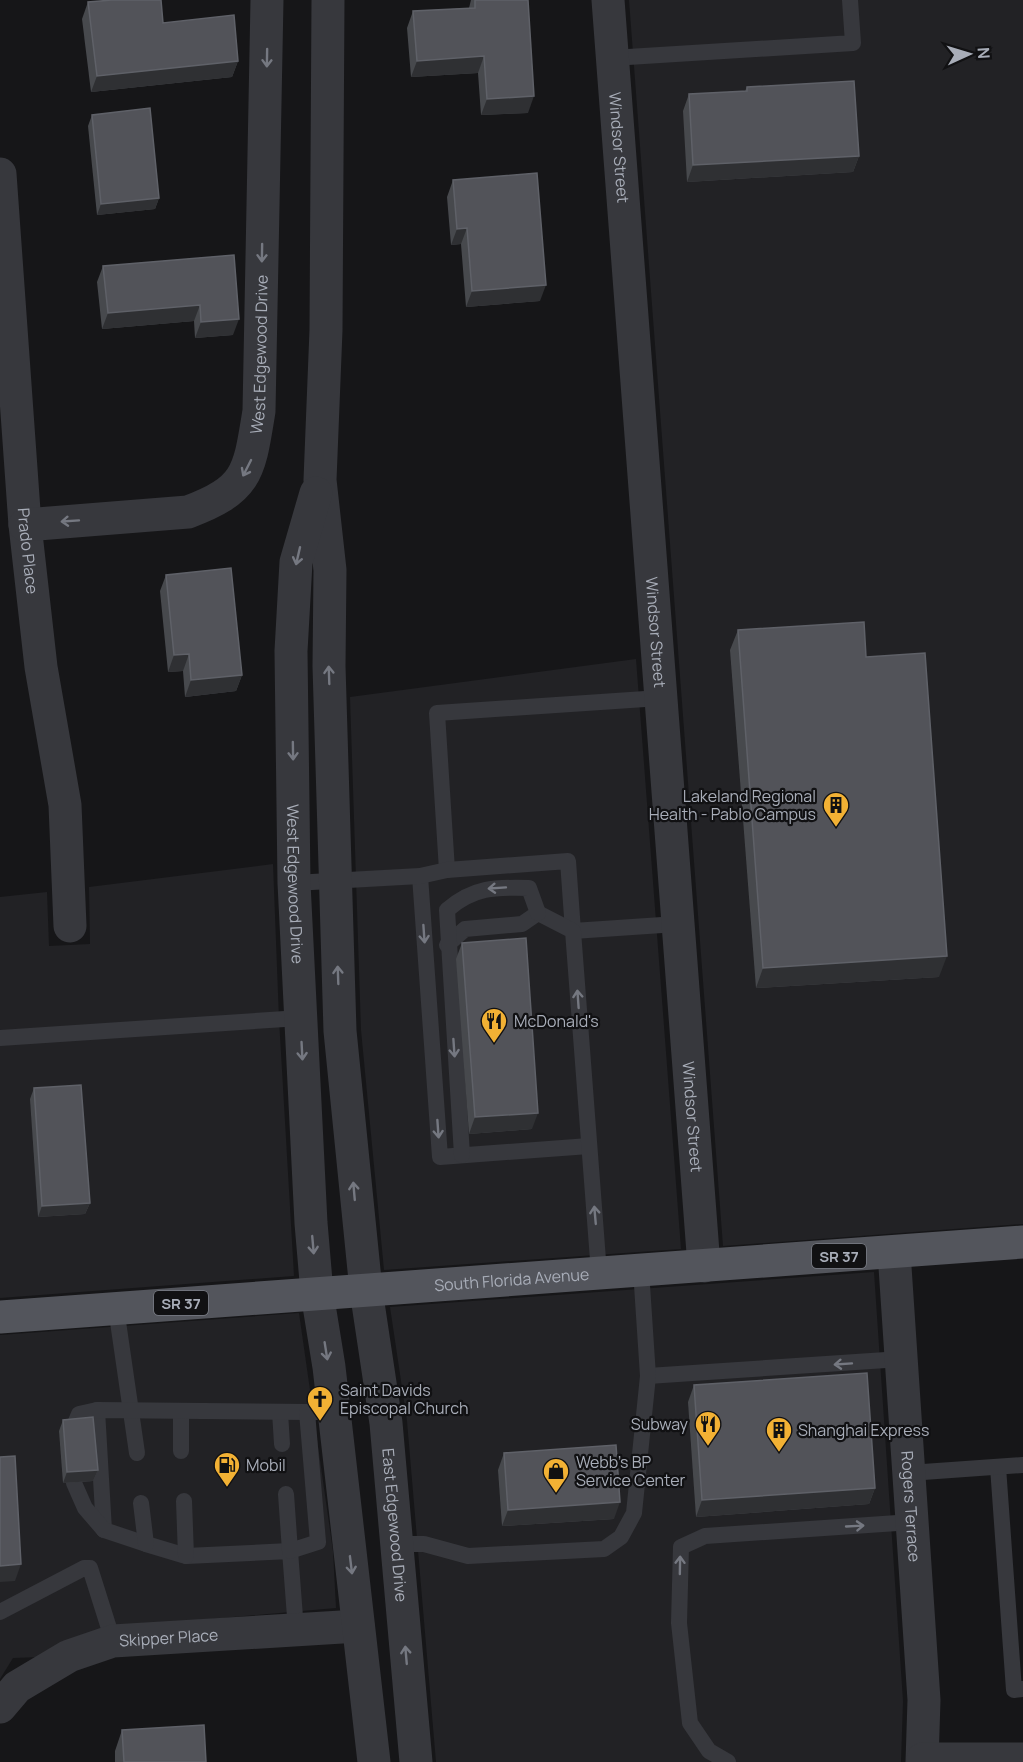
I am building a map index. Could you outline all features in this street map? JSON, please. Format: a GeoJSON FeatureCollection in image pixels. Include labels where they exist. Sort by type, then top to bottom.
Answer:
{"type":"FeatureCollection","features":[{"type":"Feature","properties":{"kind":"main road","name":"South Florida Avenue"},"geometry":{"type":"LineString","coordinates":[[0,1317],[1023,1242]]}},
{"type":"Feature","properties":{"kind":"street","name":"West Edgewood Drive"},"geometry":{"type":"LineString","coordinates":[[25,525],[188,512],[235,489],[251,463],[259,411],[267,0]]}},
{"type":"Feature","properties":{"kind":"street","name":"West Edgewood Drive"},"geometry":{"type":"LineString","coordinates":[[328,0],[326,330],[320,480],[330,570],[328,666],[340,1031],[366,1290]]}},
{"type":"Feature","properties":{"kind":"street","name":"Windsor Street"},"geometry":{"type":"LineString","coordinates":[[608,0],[704,1266]]}},
{"type":"Feature","properties":{"kind":"street","name":"Prado Place"},"geometry":{"type":"LineString","coordinates":[[0,174],[25,525],[41,668],[65,805],[70,926]]}},
{"type":"Feature","properties":{"kind":"street","name":"West Edgewood Drive"},"geometry":{"type":"LineString","coordinates":[[317,1293],[294,884],[291,651],[296,562],[320,480]]}},
{"type":"Feature","properties":{"kind":"street","name":"Rogers Terrace"},"geometry":{"type":"LineString","coordinates":[[894,1252],[924,1700],[922,1760]]}},
{"type":"Feature","properties":{"kind":"street","name":"East Edgewood Drive"},"geometry":{"type":"LineString","coordinates":[[366,1290],[385,1412],[416,1762]]}},
{"type":"Feature","properties":{"kind":"street"},"geometry":{"type":"LineString","coordinates":[[317,1293],[321,1412],[347,1528],[374,1762]]}},
{"type":"Feature","properties":{"kind":"street","name":"Skipper Place"},"geometry":{"type":"LineString","coordinates":[[0,1707],[17,1687],[34,1676],[69,1656],[113,1641],[358,1626]]}},
{"type":"Feature","properties":{"kind":"street"},"geometry":{"type":"LineString","coordinates":[[922,1760],[1023,1759]]}},
{"type":"Feature","properties":{"kind":"lane"},"geometry":{"type":"LineString","coordinates":[[612,58],[853,43],[850,0]]}},
{"type":"Feature","properties":{"kind":"lane"},"geometry":{"type":"LineString","coordinates":[[447,870],[437,713],[660,698]]}},
{"type":"Feature","properties":{"kind":"lane"},"geometry":{"type":"LineString","coordinates":[[294,884],[420,876],[447,870],[568,861],[599,1273]]}},
{"type":"Feature","properties":{"kind":"lane"},"geometry":{"type":"LineString","coordinates":[[420,876],[440,1157],[589,1146]]}},
{"type":"Feature","properties":{"kind":"lane"},"geometry":{"type":"LineString","coordinates":[[462,1155],[447,945],[447,910],[462,896],[494,887],[529,888],[538,913],[573,931],[677,924]]}},
{"type":"Feature","properties":{"kind":"lane"},"geometry":{"type":"LineString","coordinates":[[447,945],[465,929],[522,924],[538,913]]}},
{"type":"Feature","properties":{"kind":"lane"},"geometry":{"type":"LineString","coordinates":[[0,1038],[300,1018]]}},
{"type":"Feature","properties":{"kind":"lane"},"geometry":{"type":"LineString","coordinates":[[396,1544],[424,1544],[468,1556],[604,1549],[621,1537],[634,1513],[648,1376],[641,1270]]}},
{"type":"Feature","properties":{"kind":"lane"},"geometry":{"type":"LineString","coordinates":[[116,1308],[137,1453]]}},
{"type":"Feature","properties":{"kind":"lane"},"geometry":{"type":"LineString","coordinates":[[648,1376],[901,1359]]}},
{"type":"Feature","properties":{"kind":"lane"},"geometry":{"type":"LineString","coordinates":[[72,1431],[79,1414],[97,1410],[180,1413],[321,1412],[318,1542]]}},
{"type":"Feature","properties":{"kind":"lane"},"geometry":{"type":"LineString","coordinates":[[97,1410],[104,1530]]}},
{"type":"Feature","properties":{"kind":"lane"},"geometry":{"type":"LineString","coordinates":[[280,1412],[282,1444]]}},
{"type":"Feature","properties":{"kind":"lane"},"geometry":{"type":"LineString","coordinates":[[180,1413],[181,1451]]}},
{"type":"Feature","properties":{"kind":"lane"},"geometry":{"type":"LineString","coordinates":[[909,1473],[1023,1465]]}},
{"type":"Feature","properties":{"kind":"lane"},"geometry":{"type":"LineString","coordinates":[[998,1467],[1014,1690],[1023,1689]]}},
{"type":"Feature","properties":{"kind":"lane"},"geometry":{"type":"LineString","coordinates":[[74,1483],[85,1508],[104,1530],[186,1556],[290,1551],[318,1542],[347,1528]]}},
{"type":"Feature","properties":{"kind":"lane"},"geometry":{"type":"LineString","coordinates":[[286,1494],[296,1630]]}},
{"type":"Feature","properties":{"kind":"lane"},"geometry":{"type":"LineString","coordinates":[[184,1501],[186,1556]]}},
{"type":"Feature","properties":{"kind":"lane"},"geometry":{"type":"LineString","coordinates":[[141,1503],[146,1544]]}},
{"type":"Feature","properties":{"kind":"lane"},"geometry":{"type":"LineString","coordinates":[[728,1762],[709,1751],[690,1724],[679,1623],[681,1548],[705,1536],[912,1522]]}},
{"type":"Feature","properties":{"kind":"lane"},"geometry":{"type":"LineString","coordinates":[[0,1612],[84,1568],[90,1568],[113,1641]]}},
{"type":"Feature","properties":{"kind":"shaded area"},"geometry":{"type":"Polygon","coordinates":[[[629,0],[1023,0],[1023,1224],[723,1246],[629,0]]]}},
{"type":"Feature","properties":{"kind":"shaded area"},"geometry":{"type":"Polygon","coordinates":[[[636,659],[681,1249],[384,1270],[361,1030],[350,697],[636,659]]]}},
{"type":"Feature","properties":{"kind":"shaded area"},"geometry":{"type":"Polygon","coordinates":[[[273,864],[279,1019],[294,1276],[0,1298],[0,897],[47,892],[49,946],[90,944],[89,887],[273,864]]]}},
{"type":"Feature","properties":{"kind":"shaded area"},"geometry":{"type":"Polygon","coordinates":[[[874,1272],[903,1701],[901,1762],[436,1762],[407,1421],[390,1307],[874,1272]]]}},
{"type":"Feature","properties":{"kind":"shaded area"},"geometry":{"type":"Polygon","coordinates":[[[299,1313],[333,1551],[336,1608],[108,1628],[41,1657],[13,1658],[0,1679],[0,1335],[299,1313]]]}},
{"type":"Feature","properties":{"kind":"building"},"geometry":{"type":"Polygon","coordinates":[[[161,0],[163,23],[234,15],[238,61],[97,76],[88,2],[161,0]]]}},
{"type":"Feature","properties":{"kind":"building"},"geometry":{"type":"Polygon","coordinates":[[[475,0],[528,0],[534,96],[487,99],[484,56],[417,61],[413,11],[475,8],[475,0]]]}},
{"type":"Feature","properties":{"kind":"building"},"geometry":{"type":"Polygon","coordinates":[[[854,81],[859,156],[693,165],[689,94],[747,91],[747,87],[854,81]]]}},
{"type":"Feature","properties":{"kind":"building"},"geometry":{"type":"Polygon","coordinates":[[[150,108],[159,198],[101,204],[92,115],[150,108]]]}},
{"type":"Feature","properties":{"kind":"building"},"geometry":{"type":"Polygon","coordinates":[[[537,173],[546,285],[472,291],[467,228],[457,229],[453,180],[537,173]]]}},
{"type":"Feature","properties":{"kind":"building"},"geometry":{"type":"Polygon","coordinates":[[[234,255],[239,319],[201,322],[200,305],[108,313],[103,266],[234,255]]]}},
{"type":"Feature","properties":{"kind":"building"},"geometry":{"type":"Polygon","coordinates":[[[231,568],[242,675],[191,680],[189,654],[174,655],[166,575],[231,568]]]}},
{"type":"Feature","properties":{"kind":"building","name":"Lakeland Regional Health - Pablo Campus"},"geometry":{"type":"Polygon","coordinates":[[[864,622],[866,657],[925,653],[947,956],[763,968],[738,630],[864,622]]]}},
{"type":"Feature","properties":{"kind":"building","name":"McDonald's"},"geometry":{"type":"Polygon","coordinates":[[[526,938],[538,1113],[475,1117],[462,943],[526,938]]]}},
{"type":"Feature","properties":{"kind":"building"},"geometry":{"type":"Polygon","coordinates":[[[81,1085],[90,1203],[42,1206],[34,1088],[81,1085]]]}},
{"type":"Feature","properties":{"kind":"building","name":"Shanghai Express"},"geometry":{"type":"Polygon","coordinates":[[[867,1373],[875,1488],[702,1500],[694,1385],[867,1373]]]}},
{"type":"Feature","properties":{"kind":"building"},"geometry":{"type":"Polygon","coordinates":[[[93,1417],[98,1470],[67,1472],[63,1420],[93,1417]]]}},
{"type":"Feature","properties":{"kind":"building","name":"Webb's BP Service Center"},"geometry":{"type":"Polygon","coordinates":[[[616,1445],[620,1502],[508,1510],[504,1453],[616,1445]]]}},
{"type":"Feature","properties":{"kind":"building"},"geometry":{"type":"Polygon","coordinates":[[[15,1456],[21,1564],[0,1566],[0,1457],[15,1456]]]}},
{"type":"Feature","properties":{"kind":"building"},"geometry":{"type":"Polygon","coordinates":[[[204,1725],[206,1762],[124,1762],[122,1730],[204,1725]]]}},
{"type":"Feature","properties":{"kind":"place","name":"Lakeland Regional Health - Pablo Campus"},"geometry":{"type":"Point","coordinates":[836,828]}},
{"type":"Feature","properties":{"kind":"place","name":"McDonald's"},"geometry":{"type":"Point","coordinates":[494,1044]}},
{"type":"Feature","properties":{"kind":"place","name":"Saint Davids Episcopal Church"},"geometry":{"type":"Point","coordinates":[320,1422]}},
{"type":"Feature","properties":{"kind":"place","name":"Subway"},"geometry":{"type":"Point","coordinates":[708,1447]}},
{"type":"Feature","properties":{"kind":"place","name":"Shanghai Express"},"geometry":{"type":"Point","coordinates":[779,1453]}},
{"type":"Feature","properties":{"kind":"place","name":"Mobil"},"geometry":{"type":"Point","coordinates":[227,1488]}},
{"type":"Feature","properties":{"kind":"place","name":"Webb's BP Service Center"},"geometry":{"type":"Point","coordinates":[556,1494]}}]}
